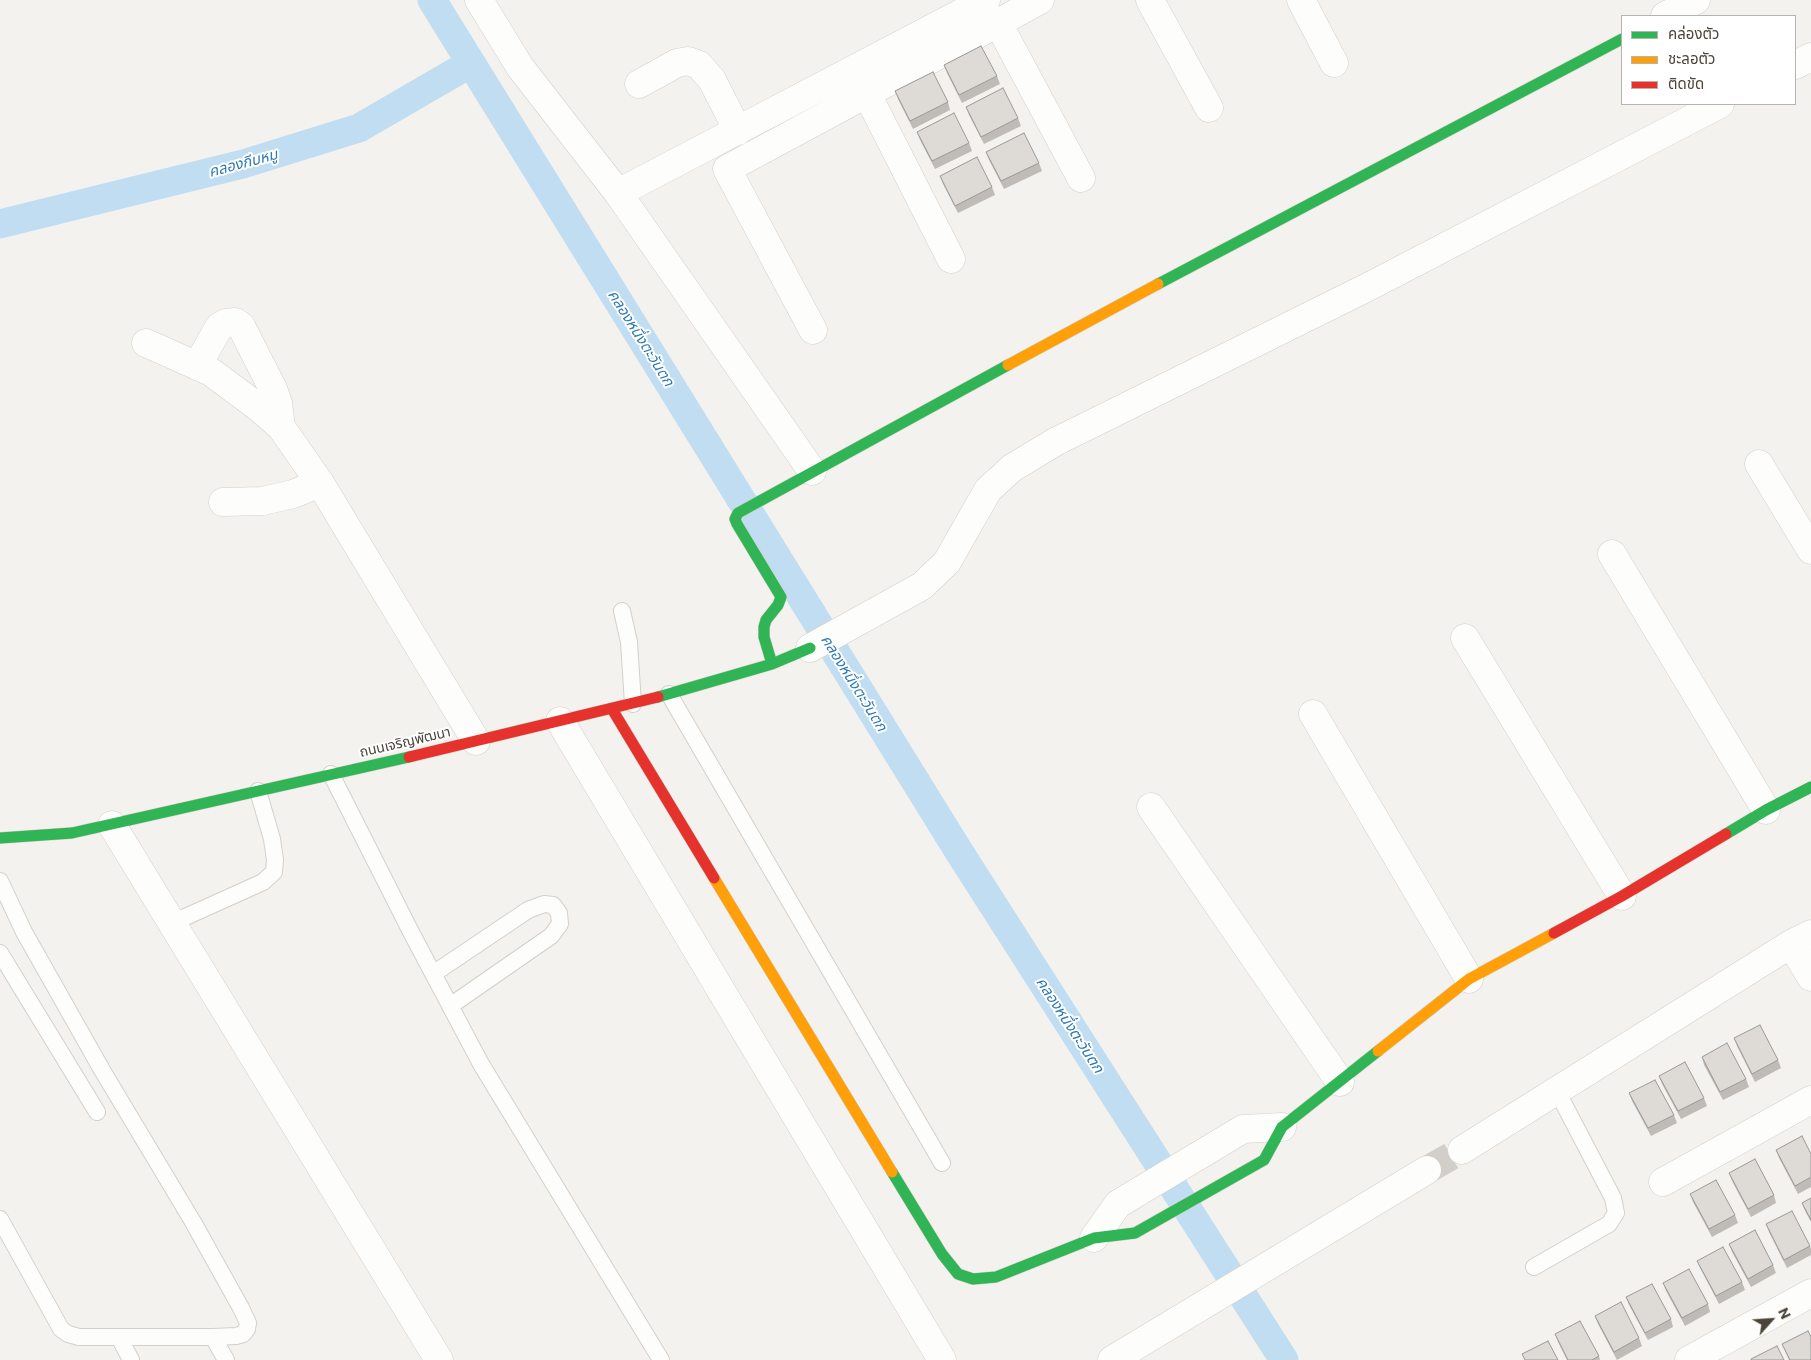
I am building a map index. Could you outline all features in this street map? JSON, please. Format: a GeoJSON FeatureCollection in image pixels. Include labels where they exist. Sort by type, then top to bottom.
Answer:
{"type":"FeatureCollection","features":[{"type":"Feature","properties":{"kind":"street"},"geometry":{"type":"LineString","coordinates":[[479,0],[520,67],[618,193],[805,476]]}},
{"type":"Feature","properties":{"kind":"street"},"geometry":{"type":"LineString","coordinates":[[618,193],[738,131],[992,11],[1040,0]]}},
{"type":"Feature","properties":{"kind":"street"},"geometry":{"type":"LineString","coordinates":[[1150,0],[1208,108]]}},
{"type":"Feature","properties":{"kind":"street"},"geometry":{"type":"LineString","coordinates":[[1301,0],[1334,63]]}},
{"type":"Feature","properties":{"kind":"street"},"geometry":{"type":"LineString","coordinates":[[1667,15],[1696,0]]}},
{"type":"Feature","properties":{"kind":"street"},"geometry":{"type":"LineString","coordinates":[[813,330],[727,169],[867,94],[992,11]]}},
{"type":"Feature","properties":{"kind":"street"},"geometry":{"type":"LineString","coordinates":[[992,11],[1081,178]]}},
{"type":"Feature","properties":{"kind":"street"},"geometry":{"type":"LineString","coordinates":[[772,664],[764,637],[764,627],[766,620],[778,605],[781,596],[737,524],[735,520],[738,513],[1051,341],[1621,40]]}},
{"type":"Feature","properties":{"kind":"street"},"geometry":{"type":"LineString","coordinates":[[1796,64],[1811,57]]}},
{"type":"Feature","properties":{"kind":"street"},"geometry":{"type":"LineString","coordinates":[[639,84],[677,63],[688,62],[699,65],[712,80],[738,131]]}},
{"type":"Feature","properties":{"kind":"street"},"geometry":{"type":"LineString","coordinates":[[867,94],[951,259]]}},
{"type":"Feature","properties":{"kind":"street"},"geometry":{"type":"LineString","coordinates":[[810,648],[922,586],[947,562],[988,490],[1012,468],[1055,442],[1368,287],[1718,105]]}},
{"type":"Feature","properties":{"kind":"street"},"geometry":{"type":"LineString","coordinates":[[197,366],[219,327],[226,323],[235,322],[240,326],[273,390],[278,403],[280,427]]}},
{"type":"Feature","properties":{"kind":"street"},"geometry":{"type":"LineString","coordinates":[[146,344],[211,372],[258,407],[280,427],[320,483],[476,741]]}},
{"type":"Feature","properties":{"kind":"street"},"geometry":{"type":"LineString","coordinates":[[1759,464],[1811,550]]}},
{"type":"Feature","properties":{"kind":"street"},"geometry":{"type":"LineString","coordinates":[[223,502],[263,501],[293,494],[320,483]]}},
{"type":"Feature","properties":{"kind":"street"},"geometry":{"type":"LineString","coordinates":[[1612,554],[1766,810]]}},
{"type":"Feature","properties":{"kind":"street"},"geometry":{"type":"LineString","coordinates":[[1465,638],[1622,896]]}},
{"type":"Feature","properties":{"kind":"street","name":"ถนนเจริญพัฒนา"},"geometry":{"type":"LineString","coordinates":[[0,838],[72,833],[112,825],[476,741],[669,694],[772,664],[810,648]]}},
{"type":"Feature","properties":{"kind":"street"},"geometry":{"type":"LineString","coordinates":[[612,709],[942,1254],[958,1274],[973,1278],[996,1277],[1094,1238],[1135,1233],[1264,1160],[1282,1128],[1469,979],[1622,896],[1766,810],[1811,787]]}},
{"type":"Feature","properties":{"kind":"street"},"geometry":{"type":"LineString","coordinates":[[1314,714],[1469,979]]}},
{"type":"Feature","properties":{"kind":"street"},"geometry":{"type":"LineString","coordinates":[[560,721],[942,1360]]}},
{"type":"Feature","properties":{"kind":"street"},"geometry":{"type":"LineString","coordinates":[[1151,807],[1340,1082]]}},
{"type":"Feature","properties":{"kind":"street"},"geometry":{"type":"LineString","coordinates":[[112,825],[439,1360]]}},
{"type":"Feature","properties":{"kind":"street"},"geometry":{"type":"LineString","coordinates":[[1462,1150],[1801,939],[1811,977]]}},
{"type":"Feature","properties":{"kind":"street"},"geometry":{"type":"LineString","coordinates":[[1662,1182],[1811,1100]]}},
{"type":"Feature","properties":{"kind":"street"},"geometry":{"type":"LineString","coordinates":[[1094,1238],[1118,1204],[1243,1130],[1282,1128]]}},
{"type":"Feature","properties":{"kind":"street"},"geometry":{"type":"LineString","coordinates":[[1112,1360],[1427,1170]]}},
{"type":"Feature","properties":{"kind":"street"},"geometry":{"type":"LineString","coordinates":[[1689,1360],[1811,1292]]}},
{"type":"Feature","properties":{"kind":"lane"},"geometry":{"type":"LineString","coordinates":[[622,611],[629,642],[633,704]]}},
{"type":"Feature","properties":{"kind":"lane"},"geometry":{"type":"LineString","coordinates":[[669,694],[942,1163]]}},
{"type":"Feature","properties":{"kind":"lane"},"geometry":{"type":"LineString","coordinates":[[330,774],[481,1064],[661,1360]]}},
{"type":"Feature","properties":{"kind":"lane"},"geometry":{"type":"LineString","coordinates":[[172,923],[264,882],[274,872],[275,860],[272,839],[258,790]]}},
{"type":"Feature","properties":{"kind":"lane"},"geometry":{"type":"LineString","coordinates":[[0,881],[24,932],[241,1308],[248,1323],[247,1329],[244,1334],[236,1336],[214,1337],[80,1337],[68,1334],[61,1329],[0,1219]]}},
{"type":"Feature","properties":{"kind":"lane"},"geometry":{"type":"LineString","coordinates":[[433,974],[528,910],[544,904],[554,906],[559,913],[560,924],[551,936],[450,1006]]}},
{"type":"Feature","properties":{"kind":"lane"},"geometry":{"type":"LineString","coordinates":[[0,953],[96,1112]]}},
{"type":"Feature","properties":{"kind":"lane"},"geometry":{"type":"LineString","coordinates":[[1534,1267],[1609,1224],[1616,1213],[1613,1198],[1557,1091]]}},
{"type":"Feature","properties":{"kind":"lane"},"geometry":{"type":"LineString","coordinates":[[119,1337],[131,1360]]}},
{"type":"Feature","properties":{"kind":"lane"},"geometry":{"type":"LineString","coordinates":[[214,1337],[226,1360]]}},
{"type":"Feature","properties":{"kind":"building"},"geometry":{"type":"Polygon","coordinates":[[[981,46],[997,76],[959,95],[944,65],[981,46]]]}},
{"type":"Feature","properties":{"kind":"building"},"geometry":{"type":"Polygon","coordinates":[[[933,72],[948,102],[910,121],[895,91],[933,72]]]}},
{"type":"Feature","properties":{"kind":"building"},"geometry":{"type":"Polygon","coordinates":[[[1003,88],[1018,118],[981,137],[966,107],[1003,88]]]}},
{"type":"Feature","properties":{"kind":"building"},"geometry":{"type":"Polygon","coordinates":[[[954,113],[969,143],[932,161],[917,132],[954,113]]]}},
{"type":"Feature","properties":{"kind":"building"},"geometry":{"type":"Polygon","coordinates":[[[1024,133],[1039,163],[1001,181],[986,152],[1024,133]]]}},
{"type":"Feature","properties":{"kind":"building"},"geometry":{"type":"Polygon","coordinates":[[[977,157],[992,187],[955,206],[940,176],[977,157]]]}},
{"type":"Feature","properties":{"kind":"building"},"geometry":{"type":"Polygon","coordinates":[[[1760,1025],[1778,1060],[1752,1074],[1734,1038],[1760,1025]]]}},
{"type":"Feature","properties":{"kind":"building"},"geometry":{"type":"Polygon","coordinates":[[[1727,1043],[1746,1079],[1720,1092],[1702,1057],[1727,1043]]]}},
{"type":"Feature","properties":{"kind":"building"},"geometry":{"type":"Polygon","coordinates":[[[1685,1062],[1704,1098],[1678,1111],[1659,1076],[1685,1062]]]}},
{"type":"Feature","properties":{"kind":"building"},"geometry":{"type":"Polygon","coordinates":[[[1655,1080],[1674,1115],[1648,1128],[1629,1093],[1655,1080]]]}},
{"type":"Feature","properties":{"kind":"building"},"geometry":{"type":"Polygon","coordinates":[[[1802,1136],[1811,1154],[1811,1177],[1795,1186],[1776,1150],[1802,1136]]]}},
{"type":"Feature","properties":{"kind":"building"},"geometry":{"type":"Polygon","coordinates":[[[1755,1159],[1774,1195],[1748,1209],[1729,1173],[1755,1159]]]}},
{"type":"Feature","properties":{"kind":"building"},"geometry":{"type":"Polygon","coordinates":[[[1716,1180],[1735,1215],[1709,1229],[1690,1194],[1716,1180]]]}},
{"type":"Feature","properties":{"kind":"building"},"geometry":{"type":"Polygon","coordinates":[[[1811,1198],[1811,1220],[1802,1203],[1811,1198]]]}},
{"type":"Feature","properties":{"kind":"building"},"geometry":{"type":"Polygon","coordinates":[[[1792,1211],[1810,1246],[1784,1260],[1766,1224],[1792,1211]]]}},
{"type":"Feature","properties":{"kind":"building"},"geometry":{"type":"Polygon","coordinates":[[[1755,1230],[1773,1265],[1748,1279],[1729,1244],[1755,1230]]]}},
{"type":"Feature","properties":{"kind":"building"},"geometry":{"type":"Polygon","coordinates":[[[1723,1247],[1742,1282],[1716,1296],[1697,1261],[1723,1247]]]}},
{"type":"Feature","properties":{"kind":"building"},"geometry":{"type":"Polygon","coordinates":[[[1689,1269],[1708,1304],[1682,1318],[1663,1283],[1689,1269]]]}},
{"type":"Feature","properties":{"kind":"building"},"geometry":{"type":"Polygon","coordinates":[[[1652,1284],[1671,1319],[1645,1333],[1626,1297],[1652,1284]]]}},
{"type":"Feature","properties":{"kind":"building"},"geometry":{"type":"Polygon","coordinates":[[[1621,1302],[1639,1338],[1614,1352],[1595,1316],[1621,1302]]]}},
{"type":"Feature","properties":{"kind":"building"},"geometry":{"type":"Polygon","coordinates":[[[1580,1321],[1599,1356],[1592,1360],[1568,1360],[1555,1334],[1580,1321]]]}},
{"type":"Feature","properties":{"kind":"building"},"geometry":{"type":"Polygon","coordinates":[[[1808,1331],[1811,1337],[1811,1360],[1790,1360],[1782,1344],[1808,1331]]]}},
{"type":"Feature","properties":{"kind":"building"},"geometry":{"type":"Polygon","coordinates":[[[1548,1341],[1558,1360],[1525,1360],[1522,1354],[1548,1341]]]}},
{"type":"Feature","properties":{"kind":"building"},"geometry":{"type":"Polygon","coordinates":[[[1777,1346],[1784,1360],[1751,1360],[1751,1359],[1777,1346]]]}},
{"type":"Feature","properties":{"kind":"waterway","name":"คลองหนึ่งตะวันตก"},"geometry":{"type":"LineString","coordinates":[[432,0],[958,850],[1284,1360]]}},
{"type":"Feature","properties":{"kind":"waterway","name":"คลองกีบหมู"},"geometry":{"type":"LineString","coordinates":[[0,224],[243,164],[359,128],[471,63]]}},
{"type":"Feature","properties":{"kind":"tunnel"},"geometry":{"type":"LineString","coordinates":[[1427,1170],[1462,1150]]}},
{"type":"Feature","properties":{"kind":"traffic: fast"},"geometry":{"type":"LineString","coordinates":[[1158,284],[1621,40]]}},
{"type":"Feature","properties":{"kind":"traffic: fast"},"geometry":{"type":"LineString","coordinates":[[772,664],[764,637],[764,627],[766,620],[778,605],[781,597],[737,524],[735,519],[738,513],[1008,365]]}},
{"type":"Feature","properties":{"kind":"traffic: fast"},"geometry":{"type":"LineString","coordinates":[[658,697],[772,664],[810,648]]}},
{"type":"Feature","properties":{"kind":"traffic: fast"},"geometry":{"type":"LineString","coordinates":[[0,838],[72,833],[409,757]]}},
{"type":"Feature","properties":{"kind":"traffic: fast"},"geometry":{"type":"LineString","coordinates":[[1726,834],[1766,810],[1811,787]]}},
{"type":"Feature","properties":{"kind":"traffic: fast"},"geometry":{"type":"LineString","coordinates":[[892,1172],[942,1254],[958,1274],[973,1279],[996,1277],[1094,1238],[1135,1233],[1264,1160],[1282,1127],[1378,1051]]}},
{"type":"Feature","properties":{"kind":"traffic: slow"},"geometry":{"type":"LineString","coordinates":[[1008,365],[1158,284]]}},
{"type":"Feature","properties":{"kind":"traffic: slow"},"geometry":{"type":"LineString","coordinates":[[714,878],[892,1172]]}},
{"type":"Feature","properties":{"kind":"traffic: slow"},"geometry":{"type":"LineString","coordinates":[[1378,1051],[1469,979],[1554,933]]}},
{"type":"Feature","properties":{"kind":"traffic: jam"},"geometry":{"type":"LineString","coordinates":[[409,757],[658,697]]}},
{"type":"Feature","properties":{"kind":"traffic: jam"},"geometry":{"type":"LineString","coordinates":[[612,709],[714,878]]}},
{"type":"Feature","properties":{"kind":"traffic: jam"},"geometry":{"type":"LineString","coordinates":[[1554,933],[1622,896],[1726,834]]}}]}
